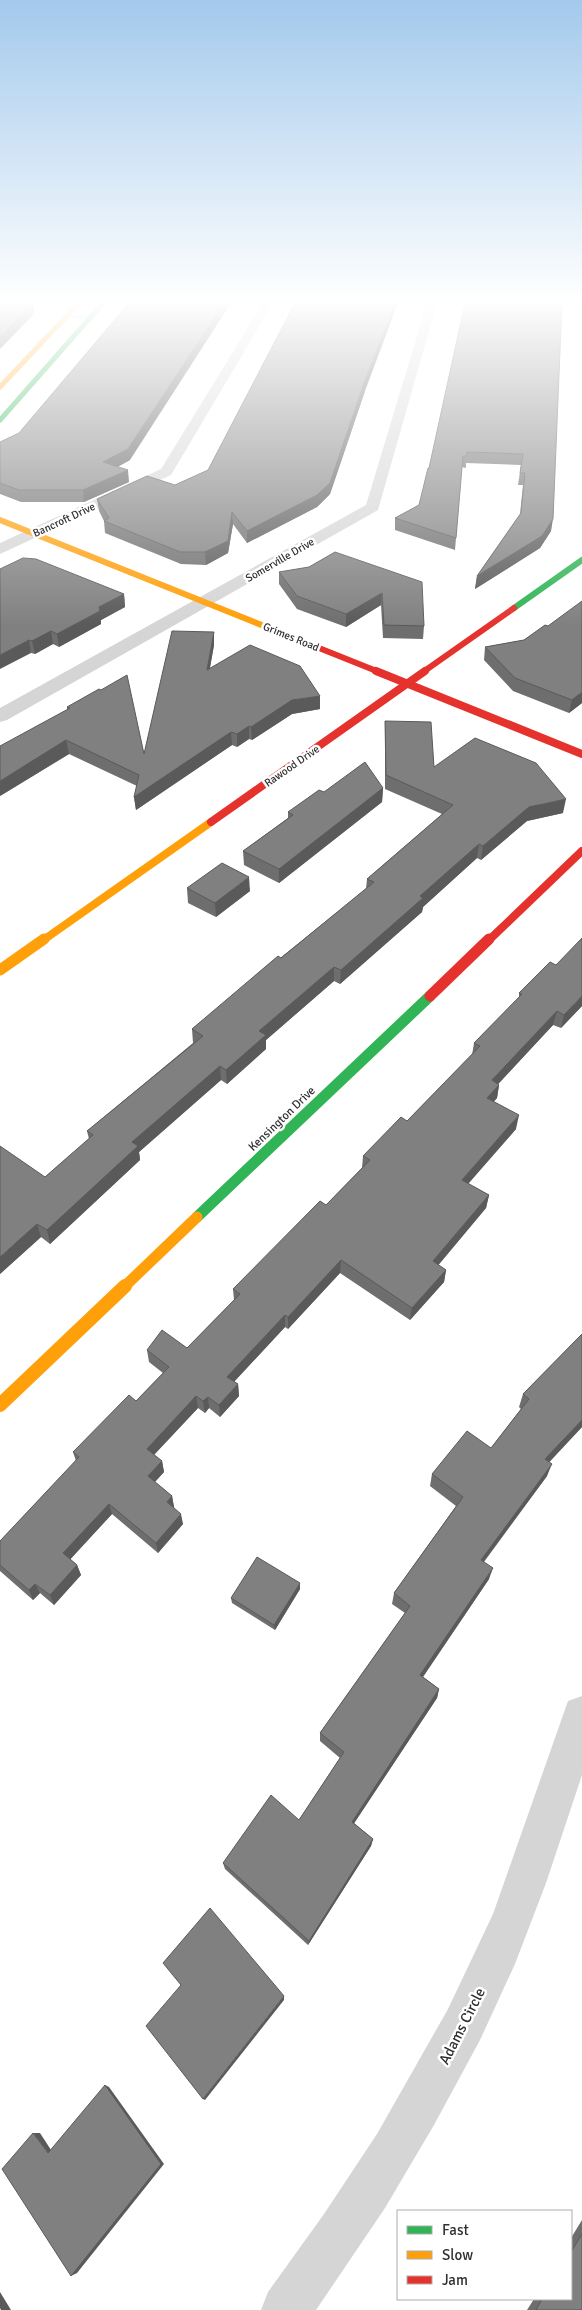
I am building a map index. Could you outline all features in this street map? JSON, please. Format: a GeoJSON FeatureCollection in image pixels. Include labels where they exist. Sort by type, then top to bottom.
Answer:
{"type":"FeatureCollection","features":[{"type":"Feature","properties":{"kind":"street","name":"Bancroft Drive"},"geometry":{"type":"LineString","coordinates":[[0,550],[166,472],[203,411]]}},
{"type":"Feature","properties":{"kind":"street","name":"Somerville Drive"},"geometry":{"type":"LineString","coordinates":[[0,716],[373,507],[401,411]]}},
{"type":"Feature","properties":{"kind":"street","name":"Grimes Road"},"geometry":{"type":"LineString","coordinates":[[0,520],[582,754]]}},
{"type":"Feature","properties":{"kind":"street","name":"Rawood Drive"},"geometry":{"type":"LineString","coordinates":[[0,970],[582,560]]}},
{"type":"Feature","properties":{"kind":"street","name":"Kensington Drive"},"geometry":{"type":"LineString","coordinates":[[0,1405],[582,851]]}},
{"type":"Feature","properties":{"kind":"street","name":"Adams Circle"},"geometry":{"type":"LineString","coordinates":[[286,2310],[348,2224],[400,2139],[446,2058],[485,1981],[518,1905],[582,1715]]}},
{"type":"Feature","properties":{"kind":"building"},"geometry":{"type":"Polygon","coordinates":[[[38,411],[153,411],[128,449],[103,462],[128,470],[83,490],[19,490],[0,483],[0,442],[19,433],[38,411]]]}},
{"type":"Feature","properties":{"kind":"building"},"geometry":{"type":"Polygon","coordinates":[[[239,411],[355,411],[330,483],[317,495],[247,531],[232,512],[228,541],[205,552],[180,552],[104,521],[109,518],[97,499],[147,476],[175,485],[208,470],[239,411]]]}},
{"type":"Feature","properties":{"kind":"building"},"geometry":{"type":"Polygon","coordinates":[[[441,411],[558,411],[553,519],[542,536],[477,576],[521,513],[525,473],[520,473],[523,454],[467,452],[467,456],[463,456],[456,538],[395,518],[419,505],[441,411]]]}},
{"type":"Feature","properties":{"kind":"building"},"geometry":{"type":"Polygon","coordinates":[[[335,552],[422,582],[424,626],[384,625],[382,593],[346,614],[297,596],[279,572],[309,567],[335,552]]]}},
{"type":"Feature","properties":{"kind":"building"},"geometry":{"type":"Polygon","coordinates":[[[23,558],[36,559],[124,594],[99,607],[100,611],[57,634],[51,631],[0,655],[0,569],[23,558]]]}},
{"type":"Feature","properties":{"kind":"building"},"geometry":{"type":"Polygon","coordinates":[[[582,601],[582,692],[572,700],[515,678],[485,647],[524,640],[545,625],[548,626],[582,601]]]}},
{"type":"Feature","properties":{"kind":"building"},"geometry":{"type":"Polygon","coordinates":[[[172,631],[214,632],[207,670],[250,645],[300,666],[320,696],[292,700],[251,727],[249,726],[237,734],[231,732],[134,797],[139,775],[66,740],[0,781],[0,746],[127,675],[144,754],[172,631]]]}},
{"type":"Feature","properties":{"kind":"building"},"geometry":{"type":"Polygon","coordinates":[[[385,721],[431,722],[434,767],[475,738],[536,763],[566,799],[529,807],[483,846],[479,844],[420,896],[423,898],[341,970],[334,967],[259,1031],[266,1035],[226,1070],[220,1066],[132,1142],[138,1146],[47,1230],[37,1224],[0,1257],[0,1146],[45,1177],[93,1135],[87,1131],[203,1036],[192,1029],[278,956],[281,958],[374,882],[367,879],[453,805],[386,775],[385,721]]]}},
{"type":"Feature","properties":{"kind":"building"},"geometry":{"type":"Polygon","coordinates":[[[365,762],[383,788],[279,869],[243,851],[293,815],[288,812],[319,790],[324,792],[365,762]]]}},
{"type":"Feature","properties":{"kind":"building"},"geometry":{"type":"Polygon","coordinates":[[[222,863],[249,877],[215,903],[187,888],[222,863]]]}},
{"type":"Feature","properties":{"kind":"building"},"geometry":{"type":"Polygon","coordinates":[[[582,938],[582,996],[564,1015],[557,1011],[492,1080],[499,1085],[487,1098],[519,1115],[462,1180],[489,1195],[433,1261],[446,1270],[412,1308],[341,1260],[288,1317],[285,1315],[227,1377],[238,1384],[219,1405],[208,1397],[203,1401],[196,1396],[147,1449],[162,1461],[148,1476],[172,1496],[167,1502],[181,1514],[156,1543],[109,1504],[63,1553],[77,1565],[50,1595],[35,1584],[29,1590],[0,1565],[0,1541],[79,1457],[73,1452],[129,1395],[136,1401],[169,1367],[147,1350],[162,1330],[187,1348],[240,1294],[233,1289],[320,1201],[326,1205],[370,1160],[363,1156],[401,1117],[407,1121],[480,1046],[474,1043],[522,994],[519,993],[550,962],[556,965],[582,938]]]}},
{"type":"Feature","properties":{"kind":"building"},"geometry":{"type":"Polygon","coordinates":[[[582,1334],[582,1420],[545,1459],[552,1464],[481,1560],[493,1568],[420,1675],[439,1689],[352,1822],[373,1839],[309,1941],[223,1863],[271,1795],[299,1820],[344,1752],[320,1733],[410,1606],[394,1593],[463,1497],[432,1474],[467,1431],[491,1448],[529,1399],[523,1394],[582,1334]]]}},
{"type":"Feature","properties":{"kind":"building"},"geometry":{"type":"Polygon","coordinates":[[[257,1557],[300,1583],[274,1625],[231,1598],[257,1557]]]}},
{"type":"Feature","properties":{"kind":"building"},"geometry":{"type":"Polygon","coordinates":[[[210,1908],[284,1996],[203,2099],[146,2026],[181,1985],[163,1963],[210,1908]]]}},
{"type":"Feature","properties":{"kind":"building"},"geometry":{"type":"Polygon","coordinates":[[[105,2085],[161,2164],[71,2276],[2,2169],[33,2133],[48,2153],[105,2085]]]}},
{"type":"Feature","properties":{"kind":"building"},"geometry":{"type":"Polygon","coordinates":[[[582,2234],[582,2310],[536,2310],[541,2300],[572,2300],[572,2250],[582,2234]]]}},
{"type":"Feature","properties":{"kind":"traffic: fast"},"geometry":{"type":"LineString","coordinates":[[0,420],[8,411]]}},
{"type":"Feature","properties":{"kind":"traffic: fast"},"geometry":{"type":"LineString","coordinates":[[514,608],[582,560]]}},
{"type":"Feature","properties":{"kind":"traffic: fast"},"geometry":{"type":"LineString","coordinates":[[197,1217],[430,996]]}},
{"type":"Feature","properties":{"kind":"traffic: slow"},"geometry":{"type":"LineString","coordinates":[[0,520],[314,646]]}},
{"type":"Feature","properties":{"kind":"traffic: slow"},"geometry":{"type":"LineString","coordinates":[[0,970],[211,822]]}},
{"type":"Feature","properties":{"kind":"traffic: slow"},"geometry":{"type":"LineString","coordinates":[[0,1405],[197,1217]]}},
{"type":"Feature","properties":{"kind":"traffic: jam"},"geometry":{"type":"LineString","coordinates":[[211,822],[514,608]]}},
{"type":"Feature","properties":{"kind":"traffic: jam"},"geometry":{"type":"LineString","coordinates":[[314,646],[582,754]]}},
{"type":"Feature","properties":{"kind":"traffic: jam"},"geometry":{"type":"LineString","coordinates":[[430,996],[582,851]]}}]}
